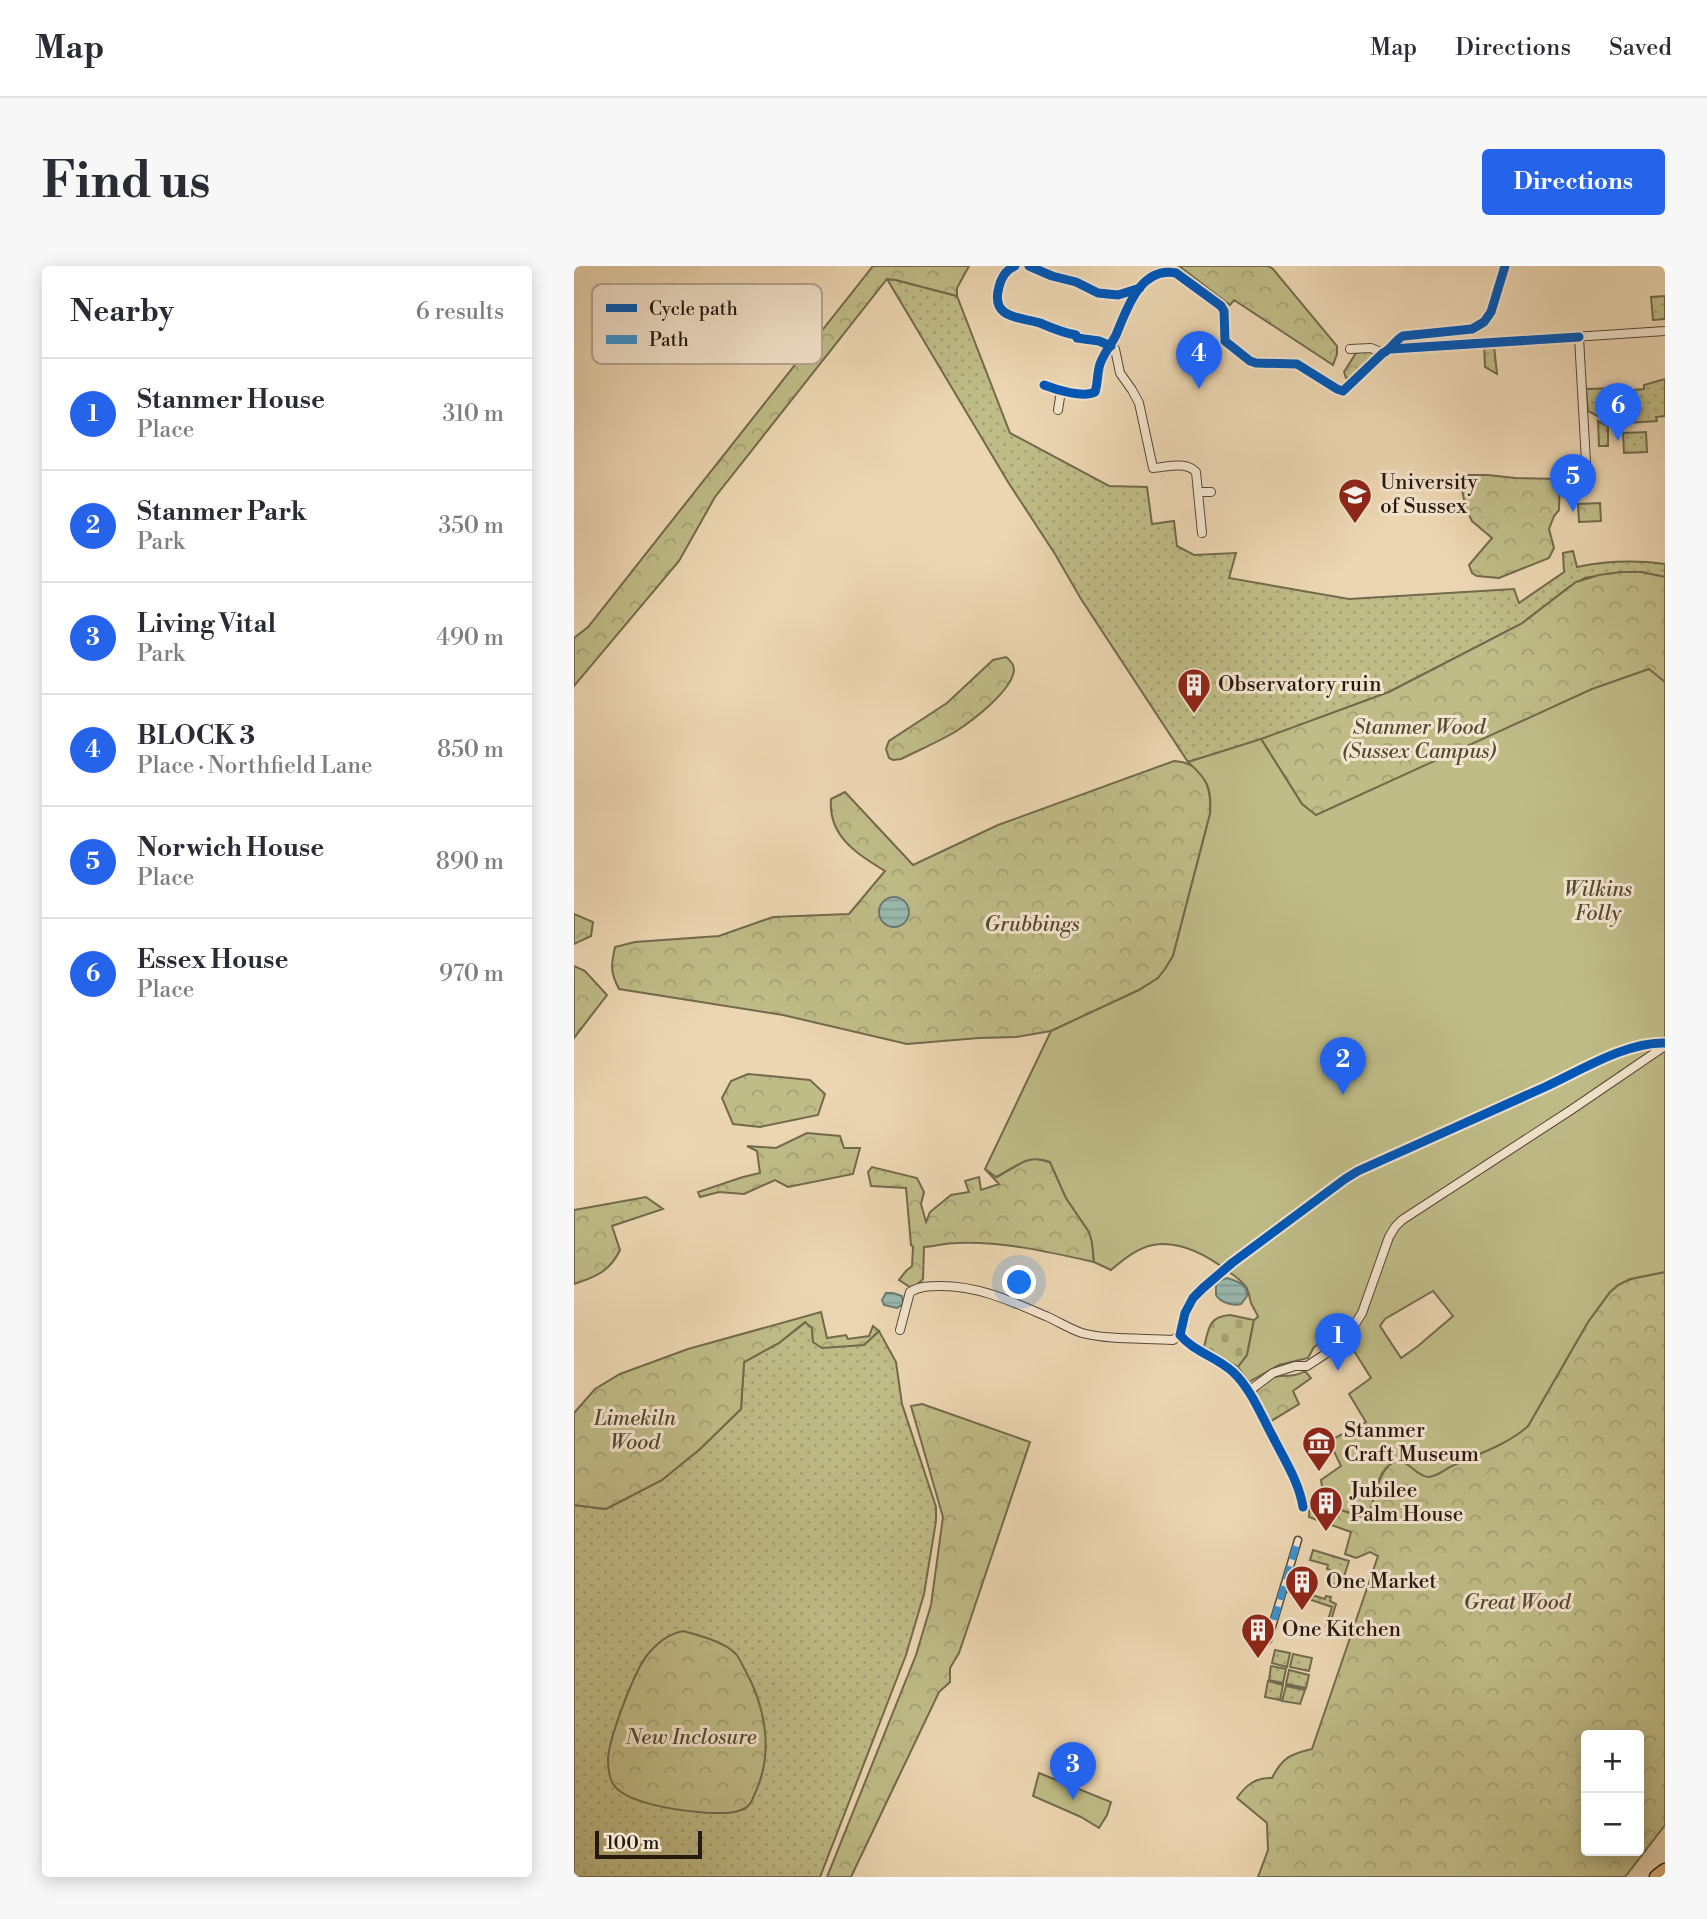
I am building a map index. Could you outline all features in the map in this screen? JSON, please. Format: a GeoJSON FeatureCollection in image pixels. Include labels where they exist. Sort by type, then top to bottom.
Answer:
{"type":"FeatureCollection","features":[{"type":"Feature","properties":{"kind":"highway"},"geometry":{"type":"LineString","coordinates":[[1657,1877],[1665,1871]]}},
{"type":"Feature","properties":{"kind":"street"},"geometry":{"type":"LineString","coordinates":[[1015,266],[1003,276],[998,291],[998,304],[1006,314],[1014,318],[1076,335],[1077,338],[1099,341],[1115,349],[1120,373],[1139,402],[1153,468],[1185,465],[1191,467],[1197,475],[1202,533]]}},
{"type":"Feature","properties":{"kind":"street"},"geometry":{"type":"LineString","coordinates":[[1029,266],[1076,282],[1098,293],[1118,295],[1140,288]]}},
{"type":"Feature","properties":{"kind":"street"},"geometry":{"type":"LineString","coordinates":[[1044,385],[1085,395],[1095,391],[1105,353],[1111,346],[1127,310],[1140,288],[1150,277],[1157,274],[1176,273],[1223,308],[1225,341],[1250,362],[1297,364],[1338,390],[1345,389],[1398,338],[1472,329],[1485,322],[1492,312],[1506,266]]}},
{"type":"Feature","properties":{"kind":"street"},"geometry":{"type":"LineString","coordinates":[[1118,295],[1127,310]]}},
{"type":"Feature","properties":{"kind":"street"},"geometry":{"type":"LineString","coordinates":[[1350,349],[1371,348],[1387,351],[1665,331]]}},
{"type":"Feature","properties":{"kind":"street"},"geometry":{"type":"LineString","coordinates":[[1579,337],[1587,480]]}},
{"type":"Feature","properties":{"kind":"street"},"geometry":{"type":"LineString","coordinates":[[1058,410],[1060,390]]}},
{"type":"Feature","properties":{"kind":"street"},"geometry":{"type":"LineString","coordinates":[[1199,492],[1211,492]]}},
{"type":"Feature","properties":{"kind":"street"},"geometry":{"type":"LineString","coordinates":[[900,1330],[910,1292],[926,1286],[951,1286],[1003,1297],[1082,1333],[1172,1340],[1180,1335],[1185,1313],[1193,1298],[1203,1288],[1358,1171],[1602,1059],[1642,1046],[1665,1045]]}},
{"type":"Feature","properties":{"kind":"street"},"geometry":{"type":"LineString","coordinates":[[1249,1391],[1273,1373],[1295,1366],[1307,1366],[1336,1347],[1350,1332],[1362,1313],[1389,1237],[1402,1220],[1665,1045]]}},
{"type":"Feature","properties":{"kind":"street"},"geometry":{"type":"LineString","coordinates":[[1180,1335],[1189,1345],[1224,1364],[1249,1391],[1292,1475],[1303,1507]]}},
{"type":"Feature","properties":{"kind":"street"},"geometry":{"type":"LineString","coordinates":[[1268,1640],[1298,1540]]}},
{"type":"Feature","properties":{"kind":"green space"},"geometry":{"type":"Polygon","coordinates":[[[873,266],[969,266],[957,288],[957,296],[887,279],[822,361],[822,331],[873,266]]]}},
{"type":"Feature","properties":{"kind":"green space"},"geometry":{"type":"Polygon","coordinates":[[[1179,266],[1268,266],[1273,269],[1337,346],[1333,365],[1234,300],[1230,305],[1179,266]]]}},
{"type":"Feature","properties":{"kind":"green space"},"geometry":{"type":"Polygon","coordinates":[[[887,279],[957,296],[1010,433],[1109,486],[1147,487],[1152,524],[1174,521],[1177,546],[1194,555],[1236,553],[1229,578],[1349,599],[1514,589],[1519,603],[1564,572],[1563,553],[1573,551],[1577,567],[1621,562],[1665,564],[1665,577],[1641,572],[1622,572],[1585,578],[1521,624],[1389,692],[1246,745],[1188,762],[1008,482],[887,279]]]}},
{"type":"Feature","properties":{"kind":"green space"},"geometry":{"type":"Polygon","coordinates":[[[1665,296],[1665,319],[1653,320],[1651,297],[1665,296]]]}},
{"type":"Feature","properties":{"kind":"green space"},"geometry":{"type":"Polygon","coordinates":[[[1484,344],[1494,346],[1497,374],[1485,367],[1484,344]]]}},
{"type":"Feature","properties":{"kind":"green space"},"geometry":{"type":"Polygon","coordinates":[[[1361,350],[1373,352],[1373,356],[1353,377],[1346,378],[1344,372],[1356,353],[1361,350]]]}},
{"type":"Feature","properties":{"kind":"green space"},"geometry":{"type":"Polygon","coordinates":[[[796,364],[820,364],[715,497],[679,561],[574,686],[574,638],[588,627],[796,364]]]}},
{"type":"Feature","properties":{"kind":"green space"},"geometry":{"type":"Polygon","coordinates":[[[1665,379],[1665,416],[1656,417],[1657,421],[1612,424],[1588,411],[1586,389],[1644,389],[1644,385],[1665,379]]]}},
{"type":"Feature","properties":{"kind":"green space"},"geometry":{"type":"Polygon","coordinates":[[[1598,421],[1608,426],[1608,446],[1599,446],[1598,421]]]}},
{"type":"Feature","properties":{"kind":"green space"},"geometry":{"type":"Polygon","coordinates":[[[1646,432],[1647,452],[1624,453],[1623,433],[1646,432]]]}},
{"type":"Feature","properties":{"kind":"green space"},"geometry":{"type":"Polygon","coordinates":[[[1582,467],[1584,492],[1566,493],[1571,478],[1582,467]]]}},
{"type":"Feature","properties":{"kind":"green space"},"geometry":{"type":"Polygon","coordinates":[[[1464,475],[1560,479],[1559,510],[1549,529],[1554,548],[1549,558],[1499,578],[1472,573],[1469,565],[1492,538],[1472,521],[1466,509],[1460,481],[1464,475]]]}},
{"type":"Feature","properties":{"kind":"green space"},"geometry":{"type":"Polygon","coordinates":[[[1600,503],[1601,521],[1579,522],[1578,504],[1600,503]]]}},
{"type":"Feature","properties":{"kind":"green space","name":"Stanmer Wood (Sussex Campus)"},"geometry":{"type":"Polygon","coordinates":[[[1622,572],[1641,572],[1665,577],[1665,709],[1316,816],[1302,804],[1261,739],[1389,692],[1521,624],[1576,582],[1622,572]]]}},
{"type":"Feature","properties":{"kind":"green space"},"geometry":{"type":"Polygon","coordinates":[[[1006,657],[1013,666],[1012,678],[999,696],[981,713],[935,743],[901,759],[889,758],[886,749],[889,741],[947,703],[993,660],[1006,657]]]}},
{"type":"Feature","properties":{"kind":"green space","name":"Wilkins Folly"},"geometry":{"type":"Polygon","coordinates":[[[1649,669],[1665,682],[1665,1272],[1630,1279],[1610,1292],[1588,1322],[1528,1426],[1520,1433],[1431,1477],[1422,1475],[1403,1462],[1393,1463],[1379,1479],[1366,1518],[1310,1500],[1314,1494],[1323,1492],[1321,1480],[1341,1466],[1329,1441],[1366,1422],[1349,1394],[1371,1378],[1351,1346],[1345,1349],[1336,1337],[1332,1340],[1330,1338],[1314,1347],[1308,1358],[1279,1365],[1249,1382],[1238,1367],[1247,1355],[1254,1320],[1258,1317],[1247,1289],[1238,1279],[1194,1251],[1163,1244],[1141,1249],[1111,1270],[1094,1262],[1089,1232],[1066,1198],[1050,1162],[1029,1160],[996,1177],[985,1169],[1051,1031],[1139,990],[1158,978],[1173,956],[1210,814],[1207,784],[1188,762],[1261,739],[1302,804],[1316,815],[1592,689],[1649,669]],[[1433,1291],[1385,1319],[1380,1326],[1401,1358],[1453,1316],[1433,1291]]]}},
{"type":"Feature","properties":{"kind":"green space","name":"Grubbings"},"geometry":{"type":"Polygon","coordinates":[[[1174,761],[1193,766],[1204,778],[1209,795],[1210,814],[1173,956],[1158,978],[1139,990],[1051,1031],[1016,1037],[907,1044],[783,1015],[619,989],[614,978],[612,964],[615,947],[635,942],[719,936],[773,917],[849,914],[885,871],[854,850],[839,833],[831,812],[831,799],[845,792],[913,865],[998,825],[1174,761]]]}},
{"type":"Feature","properties":{"kind":"green space"},"geometry":{"type":"Polygon","coordinates":[[[574,914],[593,922],[591,936],[574,944],[574,914]]]}},
{"type":"Feature","properties":{"kind":"green space"},"geometry":{"type":"Polygon","coordinates":[[[574,966],[585,971],[607,995],[574,1038],[574,966]]]}},
{"type":"Feature","properties":{"kind":"green space"},"geometry":{"type":"Polygon","coordinates":[[[748,1074],[810,1080],[825,1094],[818,1115],[760,1127],[733,1124],[722,1098],[731,1081],[748,1074]]]}},
{"type":"Feature","properties":{"kind":"green space"},"geometry":{"type":"Polygon","coordinates":[[[807,1133],[840,1136],[844,1148],[860,1148],[853,1174],[788,1187],[775,1180],[744,1194],[719,1192],[700,1197],[698,1192],[760,1173],[757,1151],[747,1146],[776,1148],[807,1133]]]}},
{"type":"Feature","properties":{"kind":"green space"},"geometry":{"type":"Polygon","coordinates":[[[1033,1158],[1050,1162],[1066,1198],[1089,1232],[1094,1262],[1009,1245],[949,1243],[924,1247],[923,1279],[913,1289],[899,1280],[912,1266],[913,1247],[906,1188],[871,1186],[868,1172],[872,1167],[917,1178],[924,1192],[921,1204],[926,1222],[930,1212],[951,1195],[969,1192],[965,1181],[979,1177],[981,1190],[999,1184],[985,1169],[997,1177],[1033,1158]]]}},
{"type":"Feature","properties":{"kind":"green space"},"geometry":{"type":"Polygon","coordinates":[[[646,1197],[663,1209],[612,1226],[620,1250],[616,1257],[602,1272],[574,1284],[574,1210],[646,1197]]]}},
{"type":"Feature","properties":{"kind":"green space","name":"Great Wood"},"geometry":{"type":"Polygon","coordinates":[[[1665,1272],[1665,1825],[1644,1852],[1644,1730],[1581,1730],[1581,1856],[1641,1856],[1625,1877],[1258,1877],[1268,1850],[1267,1823],[1237,1798],[1252,1783],[1272,1778],[1288,1758],[1312,1749],[1378,1556],[1370,1552],[1356,1558],[1345,1554],[1351,1532],[1309,1517],[1310,1500],[1366,1518],[1376,1488],[1392,1463],[1400,1461],[1422,1475],[1435,1475],[1520,1433],[1528,1426],[1588,1322],[1618,1285],[1630,1279],[1665,1272]]]}},
{"type":"Feature","properties":{"kind":"green space","name":"Limekiln Wood"},"geometry":{"type":"Polygon","coordinates":[[[821,1312],[827,1338],[869,1336],[873,1326],[879,1331],[864,1345],[822,1348],[813,1342],[812,1328],[805,1322],[779,1343],[744,1362],[741,1409],[700,1449],[662,1480],[606,1509],[574,1505],[574,1413],[595,1389],[620,1374],[688,1349],[821,1312]]]}},
{"type":"Feature","properties":{"kind":"green space"},"geometry":{"type":"Polygon","coordinates":[[[1230,1315],[1254,1320],[1247,1355],[1238,1367],[1204,1347],[1213,1321],[1230,1315]]]}},
{"type":"Feature","properties":{"kind":"green space"},"geometry":{"type":"Polygon","coordinates":[[[806,1322],[812,1328],[813,1342],[864,1345],[879,1331],[896,1362],[902,1404],[936,1507],[924,1594],[906,1655],[820,1877],[574,1877],[574,1505],[606,1509],[662,1480],[700,1449],[741,1409],[744,1362],[779,1343],[806,1322]]]}},
{"type":"Feature","properties":{"kind":"green space"},"geometry":{"type":"Polygon","coordinates":[[[1305,1371],[1311,1378],[1293,1391],[1299,1404],[1268,1423],[1257,1403],[1258,1389],[1274,1377],[1305,1371]]]}},
{"type":"Feature","properties":{"kind":"green space"},"geometry":{"type":"Polygon","coordinates":[[[922,1404],[1030,1442],[959,1653],[950,1668],[950,1682],[939,1692],[851,1877],[827,1877],[916,1655],[931,1605],[943,1517],[911,1406],[922,1404]]]}},
{"type":"Feature","properties":{"kind":"green space"},"geometry":{"type":"Polygon","coordinates":[[[1313,1550],[1349,1561],[1341,1586],[1331,1583],[1329,1578],[1332,1578],[1334,1571],[1327,1569],[1328,1565],[1310,1560],[1313,1550]]]}},
{"type":"Feature","properties":{"kind":"green space"},"geometry":{"type":"Polygon","coordinates":[[[1287,1584],[1313,1592],[1312,1595],[1325,1599],[1326,1596],[1331,1597],[1330,1601],[1336,1604],[1329,1627],[1326,1626],[1332,1607],[1285,1591],[1287,1584]]]}},
{"type":"Feature","properties":{"kind":"green space","name":"New Inclosure"},"geometry":{"type":"Polygon","coordinates":[[[683,1631],[718,1643],[736,1654],[751,1682],[762,1713],[766,1744],[762,1776],[749,1805],[739,1811],[704,1812],[639,1801],[619,1791],[611,1778],[608,1761],[613,1735],[636,1674],[656,1646],[668,1636],[683,1631]]]}},
{"type":"Feature","properties":{"kind":"green space"},"geometry":{"type":"Polygon","coordinates":[[[1275,1650],[1290,1653],[1287,1667],[1272,1663],[1275,1650]]]}},
{"type":"Feature","properties":{"kind":"green space"},"geometry":{"type":"Polygon","coordinates":[[[1293,1654],[1312,1658],[1309,1671],[1290,1667],[1293,1654]]]}},
{"type":"Feature","properties":{"kind":"green space"},"geometry":{"type":"Polygon","coordinates":[[[1271,1666],[1286,1669],[1283,1683],[1269,1680],[1271,1666]]]}},
{"type":"Feature","properties":{"kind":"green space"},"geometry":{"type":"Polygon","coordinates":[[[1289,1670],[1309,1675],[1306,1688],[1286,1684],[1289,1670]]]}},
{"type":"Feature","properties":{"kind":"green space"},"geometry":{"type":"Polygon","coordinates":[[[1268,1681],[1283,1685],[1280,1700],[1265,1697],[1268,1681]]]}},
{"type":"Feature","properties":{"kind":"green space"},"geometry":{"type":"Polygon","coordinates":[[[1286,1686],[1305,1690],[1300,1704],[1282,1701],[1286,1686]]]}},
{"type":"Feature","properties":{"kind":"green space"},"geometry":{"type":"Polygon","coordinates":[[[1039,1773],[1111,1802],[1099,1828],[1033,1796],[1039,1773]]]}},
{"type":"Feature","properties":{"kind":"water"},"geometry":{"type":"Polygon","coordinates":[[[894,897],[905,901],[909,912],[905,923],[894,927],[883,923],[879,912],[883,901],[894,897]]]}},
{"type":"Feature","properties":{"kind":"water"},"geometry":{"type":"Polygon","coordinates":[[[1227,1278],[1246,1289],[1247,1296],[1241,1304],[1227,1303],[1216,1295],[1216,1284],[1227,1278]]]}},
{"type":"Feature","properties":{"kind":"water"},"geometry":{"type":"Polygon","coordinates":[[[886,1293],[902,1296],[903,1304],[897,1308],[884,1305],[882,1300],[886,1293]]]}},
{"type":"Feature","properties":{"kind":"marked path"},"geometry":{"type":"LineString","coordinates":[[1268,1640],[1298,1540]]}},
{"type":"Feature","properties":{"kind":"cycle path"},"geometry":{"type":"LineString","coordinates":[[1015,266],[1007,272],[1000,284],[997,297],[1003,311],[1076,335],[1077,338],[1099,341],[1111,346]]}},
{"type":"Feature","properties":{"kind":"cycle path"},"geometry":{"type":"LineString","coordinates":[[1029,266],[1076,282],[1098,293],[1118,295],[1140,288]]}},
{"type":"Feature","properties":{"kind":"cycle path"},"geometry":{"type":"LineString","coordinates":[[1044,385],[1077,394],[1095,392],[1103,356],[1116,335],[1130,302],[1144,283],[1153,276],[1176,273],[1221,306],[1224,311],[1225,341],[1250,361],[1297,364],[1343,391],[1403,336],[1472,329],[1484,322],[1491,312],[1505,266]]}},
{"type":"Feature","properties":{"kind":"cycle path"},"geometry":{"type":"LineString","coordinates":[[1391,349],[1579,337]]}},
{"type":"Feature","properties":{"kind":"cycle path"},"geometry":{"type":"LineString","coordinates":[[1303,1507],[1291,1471],[1245,1386],[1227,1367],[1192,1346],[1180,1335],[1185,1313],[1193,1298],[1232,1263],[1358,1171],[1619,1052],[1665,1043]]}},
{"type":"Feature","properties":{"kind":"place","name":"BLOCK 3"},"geometry":{"type":"Point","coordinates":[1199,389]}},
{"type":"Feature","properties":{"kind":"place","name":"Essex House"},"geometry":{"type":"Point","coordinates":[1618,441]}},
{"type":"Feature","properties":{"kind":"place","name":"Norwich House"},"geometry":{"type":"Point","coordinates":[1573,512]}},
{"type":"Feature","properties":{"kind":"place","name":"University of Sussex"},"geometry":{"type":"Point","coordinates":[1355,525]}},
{"type":"Feature","properties":{"kind":"place","name":"Observatory ruin"},"geometry":{"type":"Point","coordinates":[1194,715]}},
{"type":"Feature","properties":{"kind":"place","name":"Stanmer Park"},"geometry":{"type":"Point","coordinates":[1343,1095]}},
{"type":"Feature","properties":{"kind":"place","name":"Stanmer House"},"geometry":{"type":"Point","coordinates":[1338,1371]}},
{"type":"Feature","properties":{"kind":"place","name":"Stanmer Craft Museum"},"geometry":{"type":"Point","coordinates":[1319,1473]}},
{"type":"Feature","properties":{"kind":"place","name":"Jubilee Palm House"},"geometry":{"type":"Point","coordinates":[1326,1533]}},
{"type":"Feature","properties":{"kind":"place","name":"One Market"},"geometry":{"type":"Point","coordinates":[1302,1612]}},
{"type":"Feature","properties":{"kind":"place","name":"One Kitchen"},"geometry":{"type":"Point","coordinates":[1258,1660]}},
{"type":"Feature","properties":{"kind":"place","name":"Living Vital"},"geometry":{"type":"Point","coordinates":[1073,1800]}}]}
